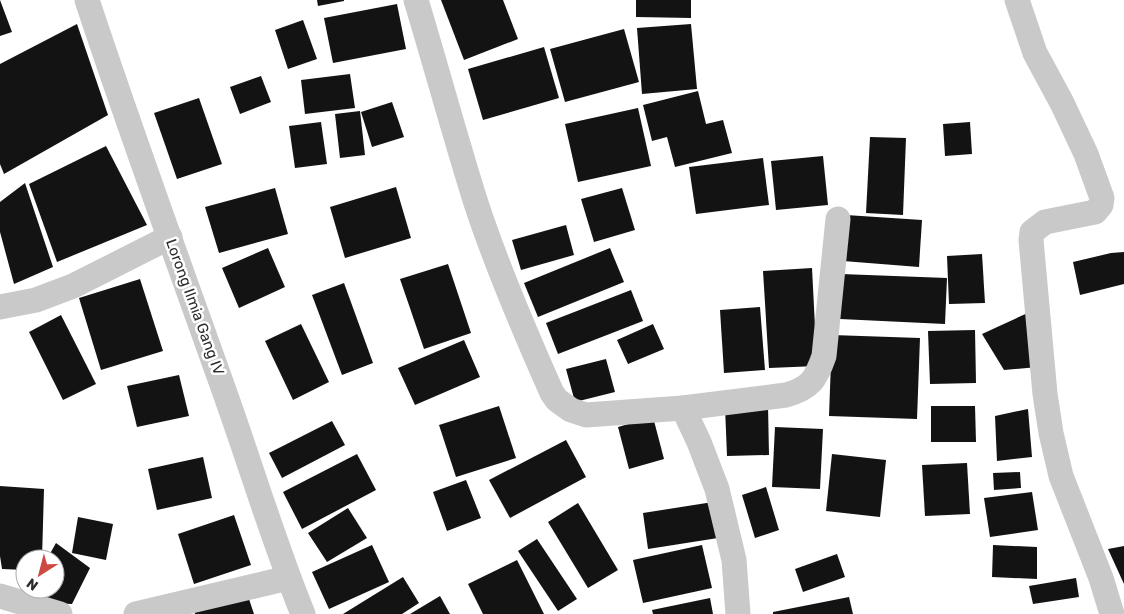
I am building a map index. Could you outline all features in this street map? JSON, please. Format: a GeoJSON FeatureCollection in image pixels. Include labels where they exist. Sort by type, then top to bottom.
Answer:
{"type":"FeatureCollection","features":[{"type":"Feature","properties":{"kind":"street","name":"Lorong Ilmia Gang IV"},"geometry":{"type":"LineString","coordinates":[[87,0],[288,578],[303,614]]}},
{"type":"Feature","properties":{"kind":"street"},"geometry":{"type":"LineString","coordinates":[[416,0],[475,199],[531,349],[552,393],[557,400],[570,410],[586,415],[683,408],[798,392],[814,380],[824,356],[838,219]]}},
{"type":"Feature","properties":{"kind":"street"},"geometry":{"type":"LineString","coordinates":[[1021,1],[1036,53],[1086,154],[1102,198],[1101,205],[1095,212],[1045,222],[1032,232],[1031,240],[1045,394],[1051,433],[1061,476],[1112,614]]}},
{"type":"Feature","properties":{"kind":"street"},"geometry":{"type":"LineString","coordinates":[[0,307],[36,300],[73,286],[170,237]]}},
{"type":"Feature","properties":{"kind":"street"},"geometry":{"type":"LineString","coordinates":[[683,408],[699,442],[717,489],[734,560],[738,614]]}},
{"type":"Feature","properties":{"kind":"street"},"geometry":{"type":"LineString","coordinates":[[136,614],[288,578]]}},
{"type":"Feature","properties":{"kind":"street"},"geometry":{"type":"LineString","coordinates":[[0,596],[60,614]]}},
{"type":"Feature","properties":{"kind":"building"},"geometry":{"type":"Polygon","coordinates":[[[0,0],[12,32],[0,36],[0,0]]]}},
{"type":"Feature","properties":{"kind":"building"},"geometry":{"type":"Polygon","coordinates":[[[317,0],[344,0],[344,1],[318,6],[317,0]]]}},
{"type":"Feature","properties":{"kind":"building"},"geometry":{"type":"Polygon","coordinates":[[[441,0],[503,0],[518,39],[464,60],[441,0]]]}},
{"type":"Feature","properties":{"kind":"building"},"geometry":{"type":"Polygon","coordinates":[[[636,0],[691,0],[691,18],[636,17],[636,0]]]}},
{"type":"Feature","properties":{"kind":"building"},"geometry":{"type":"Polygon","coordinates":[[[397,4],[406,49],[333,63],[324,18],[397,4]]]}},
{"type":"Feature","properties":{"kind":"building"},"geometry":{"type":"Polygon","coordinates":[[[303,20],[317,59],[288,69],[275,30],[303,20]]]}},
{"type":"Feature","properties":{"kind":"building"},"geometry":{"type":"Polygon","coordinates":[[[77,24],[108,115],[4,174],[0,164],[0,64],[77,24]]]}},
{"type":"Feature","properties":{"kind":"building"},"geometry":{"type":"Polygon","coordinates":[[[691,24],[697,89],[642,94],[637,28],[691,24]]]}},
{"type":"Feature","properties":{"kind":"building"},"geometry":{"type":"Polygon","coordinates":[[[624,29],[639,82],[565,102],[550,49],[624,29]]]}},
{"type":"Feature","properties":{"kind":"building"},"geometry":{"type":"Polygon","coordinates":[[[544,47],[559,98],[483,120],[468,69],[544,47]]]}},
{"type":"Feature","properties":{"kind":"building"},"geometry":{"type":"Polygon","coordinates":[[[350,74],[355,108],[305,114],[301,80],[350,74]]]}},
{"type":"Feature","properties":{"kind":"building"},"geometry":{"type":"Polygon","coordinates":[[[261,76],[271,102],[240,114],[230,87],[261,76]]]}},
{"type":"Feature","properties":{"kind":"building"},"geometry":{"type":"Polygon","coordinates":[[[698,91],[706,124],[723,120],[732,153],[675,167],[667,137],[652,141],[643,105],[698,91]]]}},
{"type":"Feature","properties":{"kind":"building"},"geometry":{"type":"Polygon","coordinates":[[[199,98],[222,164],[177,179],[154,113],[199,98]]]}},
{"type":"Feature","properties":{"kind":"building"},"geometry":{"type":"Polygon","coordinates":[[[392,102],[404,137],[372,147],[361,112],[392,102]]]}},
{"type":"Feature","properties":{"kind":"building"},"geometry":{"type":"Polygon","coordinates":[[[638,108],[651,166],[578,182],[565,124],[638,108]]]}},
{"type":"Feature","properties":{"kind":"building"},"geometry":{"type":"Polygon","coordinates":[[[360,111],[365,155],[340,158],[335,114],[360,111]]]}},
{"type":"Feature","properties":{"kind":"building"},"geometry":{"type":"Polygon","coordinates":[[[321,122],[327,164],[295,168],[289,126],[321,122]]]}},
{"type":"Feature","properties":{"kind":"building"},"geometry":{"type":"Polygon","coordinates":[[[970,122],[972,154],[945,156],[943,124],[970,122]]]}},
{"type":"Feature","properties":{"kind":"building"},"geometry":{"type":"Polygon","coordinates":[[[870,137],[906,138],[903,215],[866,213],[870,137]]]}},
{"type":"Feature","properties":{"kind":"building"},"geometry":{"type":"Polygon","coordinates":[[[106,146],[147,225],[57,262],[29,184],[106,146]]]}},
{"type":"Feature","properties":{"kind":"building"},"geometry":{"type":"Polygon","coordinates":[[[823,156],[828,205],[776,210],[771,161],[823,156]]]}},
{"type":"Feature","properties":{"kind":"building"},"geometry":{"type":"Polygon","coordinates":[[[763,158],[769,205],[696,214],[689,167],[763,158]]]}},
{"type":"Feature","properties":{"kind":"building"},"geometry":{"type":"Polygon","coordinates":[[[25,183],[53,267],[14,284],[0,232],[0,202],[25,183]]]}},
{"type":"Feature","properties":{"kind":"building"},"geometry":{"type":"Polygon","coordinates":[[[396,187],[411,238],[345,258],[330,207],[396,187]]]}},
{"type":"Feature","properties":{"kind":"building"},"geometry":{"type":"Polygon","coordinates":[[[275,188],[288,234],[219,253],[205,207],[275,188]]]}},
{"type":"Feature","properties":{"kind":"building"},"geometry":{"type":"Polygon","coordinates":[[[622,188],[635,230],[594,242],[581,199],[622,188]]]}},
{"type":"Feature","properties":{"kind":"building"},"geometry":{"type":"Polygon","coordinates":[[[846,215],[922,220],[919,267],[843,261],[846,215]]]}},
{"type":"Feature","properties":{"kind":"building"},"geometry":{"type":"Polygon","coordinates":[[[566,225],[574,255],[521,270],[512,240],[566,225]]]}},
{"type":"Feature","properties":{"kind":"building"},"geometry":{"type":"Polygon","coordinates":[[[268,248],[285,287],[239,308],[222,268],[268,248]]]}},
{"type":"Feature","properties":{"kind":"building"},"geometry":{"type":"Polygon","coordinates":[[[610,248],[624,282],[538,317],[524,283],[610,248]]]}},
{"type":"Feature","properties":{"kind":"building"},"geometry":{"type":"Polygon","coordinates":[[[1124,252],[1124,284],[1080,295],[1073,262],[1111,253],[1124,252]]]}},
{"type":"Feature","properties":{"kind":"building"},"geometry":{"type":"Polygon","coordinates":[[[982,254],[985,303],[949,304],[947,256],[982,254]]]}},
{"type":"Feature","properties":{"kind":"building"},"geometry":{"type":"Polygon","coordinates":[[[448,264],[471,333],[424,349],[400,279],[448,264]]]}},
{"type":"Feature","properties":{"kind":"building"},"geometry":{"type":"Polygon","coordinates":[[[812,268],[817,366],[769,368],[763,271],[812,268]]]}},
{"type":"Feature","properties":{"kind":"building"},"geometry":{"type":"Polygon","coordinates":[[[841,274],[947,278],[945,324],[840,319],[841,274]]]}},
{"type":"Feature","properties":{"kind":"building"},"geometry":{"type":"Polygon","coordinates":[[[140,279],[163,351],[101,370],[79,298],[140,279]]]}},
{"type":"Feature","properties":{"kind":"building"},"geometry":{"type":"Polygon","coordinates":[[[344,283],[373,363],[342,375],[312,295],[344,283]]]}},
{"type":"Feature","properties":{"kind":"building"},"geometry":{"type":"Polygon","coordinates":[[[631,290],[643,321],[558,354],[546,323],[631,290]]]}},
{"type":"Feature","properties":{"kind":"building"},"geometry":{"type":"Polygon","coordinates":[[[760,307],[765,370],[724,373],[720,310],[760,307]]]}},
{"type":"Feature","properties":{"kind":"building"},"geometry":{"type":"Polygon","coordinates":[[[1032,311],[1038,367],[1004,370],[982,334],[1032,311]]]}},
{"type":"Feature","properties":{"kind":"building"},"geometry":{"type":"Polygon","coordinates":[[[61,315],[96,384],[63,400],[29,332],[61,315]]]}},
{"type":"Feature","properties":{"kind":"building"},"geometry":{"type":"Polygon","coordinates":[[[301,324],[329,382],[293,400],[265,341],[301,324]]]}},
{"type":"Feature","properties":{"kind":"building"},"geometry":{"type":"Polygon","coordinates":[[[653,324],[664,349],[628,364],[617,340],[653,324]]]}},
{"type":"Feature","properties":{"kind":"building"},"geometry":{"type":"Polygon","coordinates":[[[975,330],[976,383],[930,384],[928,331],[975,330]]]}},
{"type":"Feature","properties":{"kind":"building"},"geometry":{"type":"Polygon","coordinates":[[[832,335],[920,338],[917,419],[829,416],[832,335]]]}},
{"type":"Feature","properties":{"kind":"building"},"geometry":{"type":"Polygon","coordinates":[[[464,340],[480,377],[415,405],[398,368],[464,340]]]}},
{"type":"Feature","properties":{"kind":"building"},"geometry":{"type":"Polygon","coordinates":[[[606,359],[615,392],[575,402],[566,369],[606,359]]]}},
{"type":"Feature","properties":{"kind":"building"},"geometry":{"type":"Polygon","coordinates":[[[179,375],[189,416],[137,427],[127,386],[179,375]]]}},
{"type":"Feature","properties":{"kind":"building"},"geometry":{"type":"Polygon","coordinates":[[[499,406],[516,458],[456,477],[439,425],[499,406]]]}},
{"type":"Feature","properties":{"kind":"building"},"geometry":{"type":"Polygon","coordinates":[[[768,406],[769,455],[727,456],[725,407],[768,406]]]}},
{"type":"Feature","properties":{"kind":"building"},"geometry":{"type":"Polygon","coordinates":[[[931,406],[975,406],[976,442],[931,442],[931,406]]]}},
{"type":"Feature","properties":{"kind":"building"},"geometry":{"type":"Polygon","coordinates":[[[1028,409],[1032,457],[997,461],[995,416],[1028,409]]]}},
{"type":"Feature","properties":{"kind":"building"},"geometry":{"type":"Polygon","coordinates":[[[653,417],[664,459],[629,469],[618,427],[653,417]]]}},
{"type":"Feature","properties":{"kind":"building"},"geometry":{"type":"Polygon","coordinates":[[[332,421],[345,445],[282,478],[269,453],[332,421]]]}},
{"type":"Feature","properties":{"kind":"building"},"geometry":{"type":"Polygon","coordinates":[[[775,427],[823,429],[820,489],[772,487],[775,427]]]}},
{"type":"Feature","properties":{"kind":"building"},"geometry":{"type":"Polygon","coordinates":[[[566,440],[586,477],[510,518],[489,480],[566,440]]]}},
{"type":"Feature","properties":{"kind":"building"},"geometry":{"type":"Polygon","coordinates":[[[357,454],[376,490],[302,529],[283,492],[357,454]]]}},
{"type":"Feature","properties":{"kind":"building"},"geometry":{"type":"Polygon","coordinates":[[[832,454],[886,460],[880,517],[826,511],[832,454]]]}},
{"type":"Feature","properties":{"kind":"building"},"geometry":{"type":"Polygon","coordinates":[[[203,457],[212,498],[157,510],[148,469],[203,457]]]}},
{"type":"Feature","properties":{"kind":"building"},"geometry":{"type":"Polygon","coordinates":[[[967,463],[970,514],[925,516],[922,465],[967,463]]]}},
{"type":"Feature","properties":{"kind":"building"},"geometry":{"type":"Polygon","coordinates":[[[1020,472],[1021,488],[994,490],[993,473],[1020,472]]]}},
{"type":"Feature","properties":{"kind":"building"},"geometry":{"type":"Polygon","coordinates":[[[466,480],[481,518],[447,531],[433,492],[466,480]]]}},
{"type":"Feature","properties":{"kind":"building"},"geometry":{"type":"Polygon","coordinates":[[[0,486],[44,489],[42,549],[15,549],[15,570],[2,569],[0,556],[0,486]]]}},
{"type":"Feature","properties":{"kind":"building"},"geometry":{"type":"Polygon","coordinates":[[[766,487],[779,530],[755,538],[742,495],[766,487]]]}},
{"type":"Feature","properties":{"kind":"building"},"geometry":{"type":"Polygon","coordinates":[[[1032,492],[1038,530],[990,537],[984,498],[1032,492]]]}},
{"type":"Feature","properties":{"kind":"building"},"geometry":{"type":"Polygon","coordinates":[[[713,502],[718,538],[648,549],[643,513],[713,502]]]}},
{"type":"Feature","properties":{"kind":"building"},"geometry":{"type":"Polygon","coordinates":[[[578,503],[618,570],[588,588],[548,522],[578,503]]]}},
{"type":"Feature","properties":{"kind":"building"},"geometry":{"type":"Polygon","coordinates":[[[348,508],[367,538],[327,562],[308,533],[348,508]]]}},
{"type":"Feature","properties":{"kind":"building"},"geometry":{"type":"Polygon","coordinates":[[[234,515],[251,565],[194,584],[178,534],[234,515]]]}},
{"type":"Feature","properties":{"kind":"building"},"geometry":{"type":"Polygon","coordinates":[[[78,517],[113,524],[106,560],[72,553],[78,517]]]}},
{"type":"Feature","properties":{"kind":"building"},"geometry":{"type":"Polygon","coordinates":[[[537,539],[577,599],[558,611],[518,551],[537,539]]]}},
{"type":"Feature","properties":{"kind":"building"},"geometry":{"type":"Polygon","coordinates":[[[56,543],[64,549],[53,549],[56,543]]]}},
{"type":"Feature","properties":{"kind":"building"},"geometry":{"type":"Polygon","coordinates":[[[372,545],[389,582],[329,609],[312,572],[372,545]]]}},
{"type":"Feature","properties":{"kind":"building"},"geometry":{"type":"Polygon","coordinates":[[[702,545],[712,588],[643,603],[633,560],[702,545]]]}},
{"type":"Feature","properties":{"kind":"building"},"geometry":{"type":"Polygon","coordinates":[[[993,545],[1037,547],[1037,579],[992,577],[993,545]]]}},
{"type":"Feature","properties":{"kind":"building"},"geometry":{"type":"Polygon","coordinates":[[[1124,546],[1124,584],[1108,549],[1124,546]]]}},
{"type":"Feature","properties":{"kind":"building"},"geometry":{"type":"Polygon","coordinates":[[[65,550],[90,568],[72,604],[22,602],[24,599],[65,599],[65,550]]]}},
{"type":"Feature","properties":{"kind":"building"},"geometry":{"type":"Polygon","coordinates":[[[837,554],[845,577],[803,592],[795,569],[837,554]]]}},
{"type":"Feature","properties":{"kind":"building"},"geometry":{"type":"Polygon","coordinates":[[[517,560],[544,614],[483,614],[468,584],[517,560]]]}},
{"type":"Feature","properties":{"kind":"building"},"geometry":{"type":"Polygon","coordinates":[[[403,577],[419,603],[402,614],[343,614],[403,577]]]}},
{"type":"Feature","properties":{"kind":"building"},"geometry":{"type":"Polygon","coordinates":[[[1076,578],[1079,597],[1033,604],[1029,586],[1076,578]]]}},
{"type":"Feature","properties":{"kind":"building"},"geometry":{"type":"Polygon","coordinates":[[[246,590],[254,614],[195,614],[193,606],[246,590]]]}},
{"type":"Feature","properties":{"kind":"building"},"geometry":{"type":"Polygon","coordinates":[[[440,596],[450,614],[410,614],[440,596]]]}},
{"type":"Feature","properties":{"kind":"building"},"geometry":{"type":"Polygon","coordinates":[[[849,597],[853,614],[773,614],[773,612],[849,597]]]}},
{"type":"Feature","properties":{"kind":"building"},"geometry":{"type":"Polygon","coordinates":[[[710,598],[713,614],[653,614],[652,610],[710,598]]]}}]}
